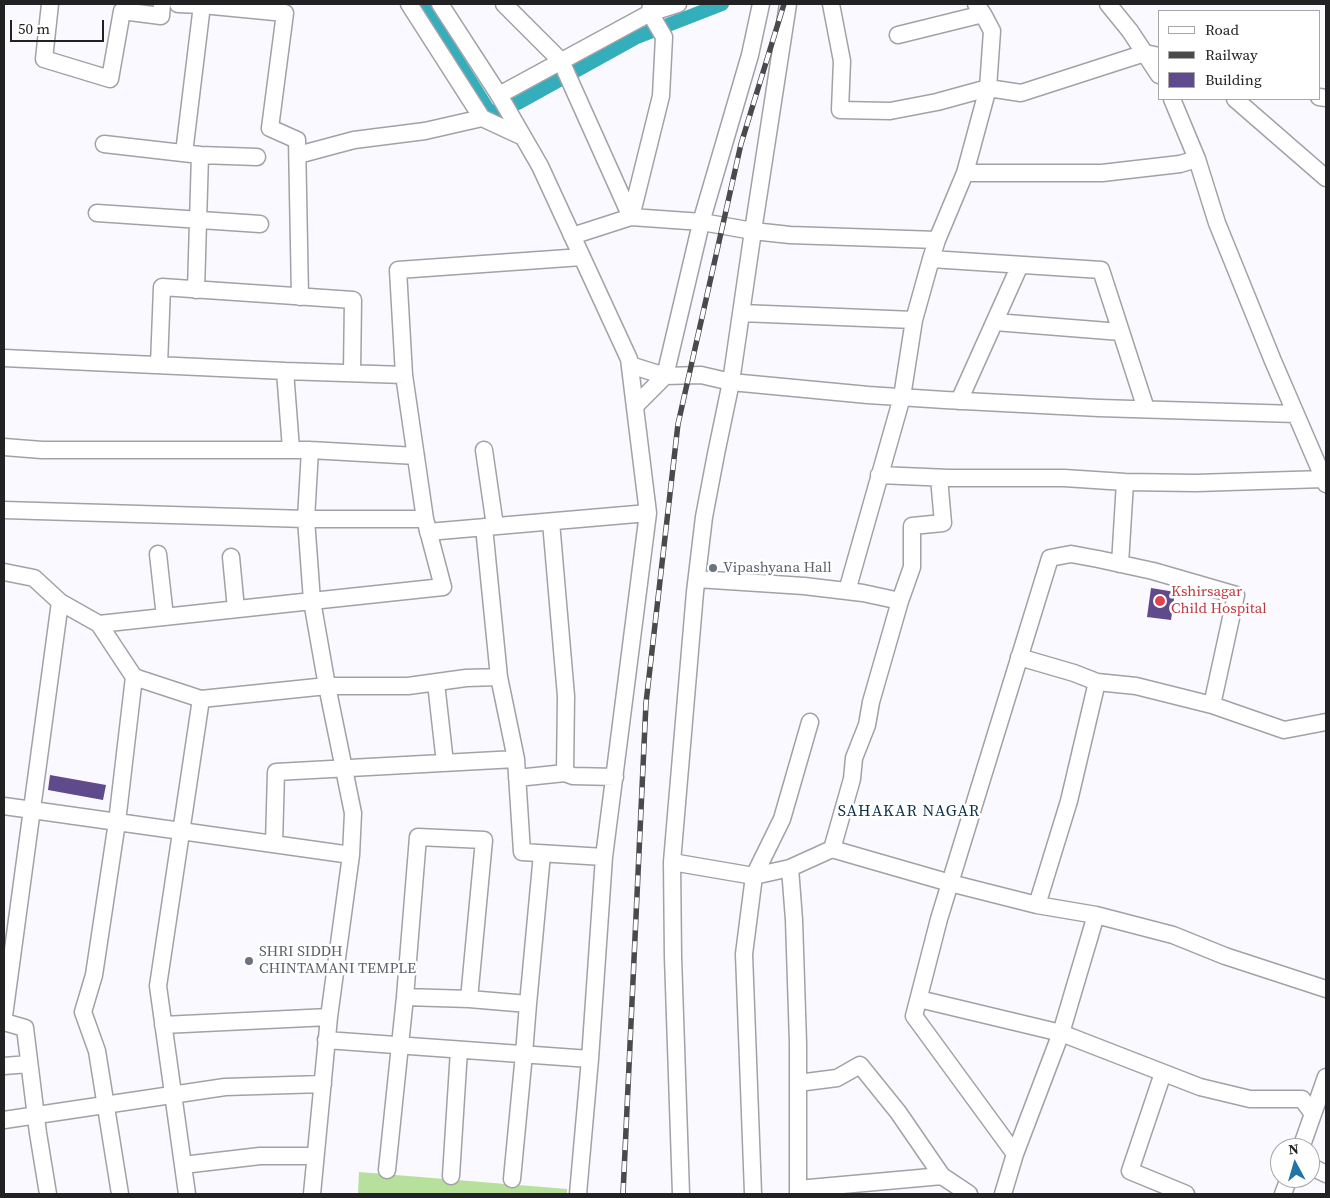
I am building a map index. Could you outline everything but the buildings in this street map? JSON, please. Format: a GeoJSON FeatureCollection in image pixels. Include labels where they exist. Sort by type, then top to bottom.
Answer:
{"type":"FeatureCollection","features":[{"type":"Feature","properties":{"kind":"street"},"geometry":{"type":"LineString","coordinates":[[50,4],[44,59],[110,79],[122,11],[161,16],[162,4]]}},
{"type":"Feature","properties":{"kind":"street"},"geometry":{"type":"LineString","coordinates":[[178,4],[286,12],[270,128],[297,140],[300,297]]}},
{"type":"Feature","properties":{"kind":"street"},"geometry":{"type":"LineString","coordinates":[[409,4],[482,118],[523,137]]}},
{"type":"Feature","properties":{"kind":"street"},"geometry":{"type":"LineString","coordinates":[[440,4],[499,95],[540,166],[629,359],[648,513],[604,856],[590,1059],[578,1194]]}},
{"type":"Feature","properties":{"kind":"street"},"geometry":{"type":"LineString","coordinates":[[504,4],[561,61],[631,217]]}},
{"type":"Feature","properties":{"kind":"street"},"geometry":{"type":"LineString","coordinates":[[499,95],[651,9],[678,4]]}},
{"type":"Feature","properties":{"kind":"street"},"geometry":{"type":"LineString","coordinates":[[635,406],[666,376],[702,222],[750,55],[761,4]]}},
{"type":"Feature","properties":{"kind":"street"},"geometry":{"type":"LineString","coordinates":[[681,1194],[673,957],[672,862],[697,579],[704,517],[732,382],[788,4]]}},
{"type":"Feature","properties":{"kind":"street"},"geometry":{"type":"LineString","coordinates":[[831,4],[842,61],[840,110],[890,111],[937,102],[988,88],[1021,93],[1152,55]]}},
{"type":"Feature","properties":{"kind":"street"},"geometry":{"type":"LineString","coordinates":[[196,290],[198,220],[192,154],[202,5]]}},
{"type":"Feature","properties":{"kind":"street"},"geometry":{"type":"LineString","coordinates":[[1113,6],[1152,55],[1158,72]]}},
{"type":"Feature","properties":{"kind":"street"},"geometry":{"type":"LineString","coordinates":[[631,217],[661,96],[664,37],[651,9]]}},
{"type":"Feature","properties":{"kind":"street"},"geometry":{"type":"LineString","coordinates":[[847,591],[902,397],[914,320],[936,240],[966,173],[988,88],[992,31],[980,9],[898,35]]}},
{"type":"Feature","properties":{"kind":"street"},"geometry":{"type":"LineString","coordinates":[[879,475],[939,478],[1064,478],[1125,482],[1325,482],[1217,223],[1197,159],[1172,100]]}},
{"type":"Feature","properties":{"kind":"street"},"geometry":{"type":"LineString","coordinates":[[1236,100],[1326,178]]}},
{"type":"Feature","properties":{"kind":"street"},"geometry":{"type":"LineString","coordinates":[[298,155],[354,140],[425,132],[482,118]]}},
{"type":"Feature","properties":{"kind":"street"},"geometry":{"type":"LineString","coordinates":[[104,144],[192,154],[257,156]]}},
{"type":"Feature","properties":{"kind":"street"},"geometry":{"type":"LineString","coordinates":[[966,173],[1102,173],[1180,164],[1197,159]]}},
{"type":"Feature","properties":{"kind":"street"},"geometry":{"type":"LineString","coordinates":[[96,213],[260,224]]}},
{"type":"Feature","properties":{"kind":"street"},"geometry":{"type":"LineString","coordinates":[[572,236],[631,217],[702,222],[753,231],[790,234],[936,240]]}},
{"type":"Feature","properties":{"kind":"street"},"geometry":{"type":"LineString","coordinates":[[99,624],[443,587],[426,526],[404,374],[398,270],[582,257]]}},
{"type":"Feature","properties":{"kind":"street"},"geometry":{"type":"LineString","coordinates":[[931,259],[1101,270],[1146,409]]}},
{"type":"Feature","properties":{"kind":"street"},"geometry":{"type":"LineString","coordinates":[[959,401],[1020,265]]}},
{"type":"Feature","properties":{"kind":"street"},"geometry":{"type":"LineString","coordinates":[[159,365],[162,287],[353,300],[352,373]]}},
{"type":"Feature","properties":{"kind":"street"},"geometry":{"type":"LineString","coordinates":[[741,313],[914,320]]}},
{"type":"Feature","properties":{"kind":"street"},"geometry":{"type":"LineString","coordinates":[[995,322],[1121,332]]}},
{"type":"Feature","properties":{"kind":"street"},"geometry":{"type":"LineString","coordinates":[[4,358],[285,371],[404,374]]}},
{"type":"Feature","properties":{"kind":"street"},"geometry":{"type":"LineString","coordinates":[[630,365],[666,376],[701,375],[732,382],[902,397],[959,401],[1296,414]]}},
{"type":"Feature","properties":{"kind":"street"},"geometry":{"type":"LineString","coordinates":[[285,371],[291,450]]}},
{"type":"Feature","properties":{"kind":"street"},"geometry":{"type":"LineString","coordinates":[[4,447],[42,450],[310,450],[416,456]]}},
{"type":"Feature","properties":{"kind":"street"},"geometry":{"type":"LineString","coordinates":[[310,450],[306,519],[312,601],[353,813],[351,855],[326,1040],[312,1194]]}},
{"type":"Feature","properties":{"kind":"street"},"geometry":{"type":"LineString","coordinates":[[484,450],[499,677],[516,759],[522,852],[604,856]]}},
{"type":"Feature","properties":{"kind":"street"},"geometry":{"type":"LineString","coordinates":[[832,849],[852,779],[854,758],[867,725],[871,702],[900,601],[912,567],[912,526],[944,523],[939,478]]}},
{"type":"Feature","properties":{"kind":"street"},"geometry":{"type":"LineString","coordinates":[[1120,564],[1125,482]]}},
{"type":"Feature","properties":{"kind":"street"},"geometry":{"type":"LineString","coordinates":[[4,510],[306,519],[426,526],[489,527],[648,513]]}},
{"type":"Feature","properties":{"kind":"street"},"geometry":{"type":"LineString","coordinates":[[550,522],[566,696],[565,773]]}},
{"type":"Feature","properties":{"kind":"street"},"geometry":{"type":"LineString","coordinates":[[158,554],[165,617]]}},
{"type":"Feature","properties":{"kind":"street"},"geometry":{"type":"LineString","coordinates":[[1015,1154],[914,1016],[939,919],[1050,558],[1071,554],[1153,571],[1236,595],[1212,704]]}},
{"type":"Feature","properties":{"kind":"street"},"geometry":{"type":"LineString","coordinates":[[231,557],[236,609]]}},
{"type":"Feature","properties":{"kind":"street"},"geometry":{"type":"LineString","coordinates":[[4,572],[34,578],[60,602],[99,624],[134,677],[201,700],[327,686],[408,686],[466,678],[499,677]]}},
{"type":"Feature","properties":{"kind":"street"},"geometry":{"type":"LineString","coordinates":[[697,579],[804,586],[847,591],[900,601]]}},
{"type":"Feature","properties":{"kind":"street"},"geometry":{"type":"LineString","coordinates":[[4,1016],[60,602]]}},
{"type":"Feature","properties":{"kind":"street"},"geometry":{"type":"LineString","coordinates":[[1018,657],[1074,673],[1097,682],[1136,686],[1212,704],[1284,730],[1326,722]]}},
{"type":"Feature","properties":{"kind":"street"},"geometry":{"type":"LineString","coordinates":[[120,1194],[97,1050],[83,1012],[94,974],[116,822],[134,677]]}},
{"type":"Feature","properties":{"kind":"street"},"geometry":{"type":"LineString","coordinates":[[1037,905],[1069,801],[1097,682]]}},
{"type":"Feature","properties":{"kind":"street"},"geometry":{"type":"LineString","coordinates":[[436,683],[445,763]]}},
{"type":"Feature","properties":{"kind":"street"},"geometry":{"type":"LineString","coordinates":[[187,1194],[158,986],[201,700]]}},
{"type":"Feature","properties":{"kind":"street"},"geometry":{"type":"LineString","coordinates":[[753,1193],[744,954],[754,876],[782,819],[810,722]]}},
{"type":"Feature","properties":{"kind":"street"},"geometry":{"type":"LineString","coordinates":[[274,844],[276,772],[516,759]]}},
{"type":"Feature","properties":{"kind":"street"},"geometry":{"type":"LineString","coordinates":[[517,778],[565,773],[573,776],[615,777]]}},
{"type":"Feature","properties":{"kind":"street"},"geometry":{"type":"LineString","coordinates":[[4,806],[351,855]]}},
{"type":"Feature","properties":{"kind":"street"},"geometry":{"type":"LineString","coordinates":[[387,1170],[405,997],[418,837],[484,840],[469,999]]}},
{"type":"Feature","properties":{"kind":"street"},"geometry":{"type":"LineString","coordinates":[[672,862],[754,876],[790,868],[832,849],[950,884],[1037,905],[1096,915],[1173,935],[1225,956],[1326,989]]}},
{"type":"Feature","properties":{"kind":"street"},"geometry":{"type":"LineString","coordinates":[[512,1179],[542,854]]}},
{"type":"Feature","properties":{"kind":"street"},"geometry":{"type":"LineString","coordinates":[[790,868],[798,1043],[798,1192],[942,1176]]}},
{"type":"Feature","properties":{"kind":"street"},"geometry":{"type":"LineString","coordinates":[[1003,1194],[1015,1154],[1061,1033],[1096,915]]}},
{"type":"Feature","properties":{"kind":"street"},"geometry":{"type":"LineString","coordinates":[[405,997],[469,999],[528,1004]]}},
{"type":"Feature","properties":{"kind":"street"},"geometry":{"type":"LineString","coordinates":[[919,999],[1061,1033],[1200,1087],[1250,1098],[1302,1099],[1313,1114]]}},
{"type":"Feature","properties":{"kind":"street"},"geometry":{"type":"LineString","coordinates":[[163,1025],[329,1018]]}},
{"type":"Feature","properties":{"kind":"street"},"geometry":{"type":"LineString","coordinates":[[4,1022],[25,1028],[28,1064],[48,1194]]}},
{"type":"Feature","properties":{"kind":"street"},"geometry":{"type":"LineString","coordinates":[[326,1040],[590,1059]]}},
{"type":"Feature","properties":{"kind":"street"},"geometry":{"type":"LineString","coordinates":[[451,1176],[458,1050]]}},
{"type":"Feature","properties":{"kind":"street"},"geometry":{"type":"LineString","coordinates":[[4,1066],[28,1064]]}},
{"type":"Feature","properties":{"kind":"street"},"geometry":{"type":"LineString","coordinates":[[798,1082],[837,1078],[860,1065],[898,1112],[942,1176],[969,1194]]}},
{"type":"Feature","properties":{"kind":"street"},"geometry":{"type":"LineString","coordinates":[[1162,1073],[1130,1171],[1186,1194]]}},
{"type":"Feature","properties":{"kind":"street"},"geometry":{"type":"LineString","coordinates":[[1304,1138],[1326,1077]]}},
{"type":"Feature","properties":{"kind":"street"},"geometry":{"type":"LineString","coordinates":[[4,1120],[226,1087],[323,1084]]}},
{"type":"Feature","properties":{"kind":"street"},"geometry":{"type":"LineString","coordinates":[[182,1165],[260,1156],[315,1156]]}},
{"type":"Feature","properties":{"kind":"green space"},"geometry":{"type":"Polygon","coordinates":[[[359,1172],[567,1189],[567,1194],[358,1194],[359,1172]]]}},
{"type":"Feature","properties":{"kind":"waterway"},"geometry":{"type":"LineString","coordinates":[[422,4],[490,113],[518,103],[637,37],[722,4]]}},
{"type":"Feature","properties":{"kind":"railway"},"geometry":{"type":"LineString","coordinates":[[623,1194],[646,703],[678,424],[741,144],[784,4]]}},
{"type":"Feature","properties":{"kind":"place","name":"Vipashyana Hall"},"geometry":{"type":"Point","coordinates":[713,568]}},
{"type":"Feature","properties":{"kind":"place","name":"Kshirsagar Child Hospital"},"geometry":{"type":"Point","coordinates":[1160,601]}},
{"type":"Feature","properties":{"kind":"place","name":"SHRI SIDDH CHINTAMANI TEMPLE"},"geometry":{"type":"Point","coordinates":[249,961]}},
{"type":"Feature","properties":{"kind":"district","name":"SAHAKAR NAGAR"},"geometry":{"type":"Point","coordinates":[909,812]}}]}
